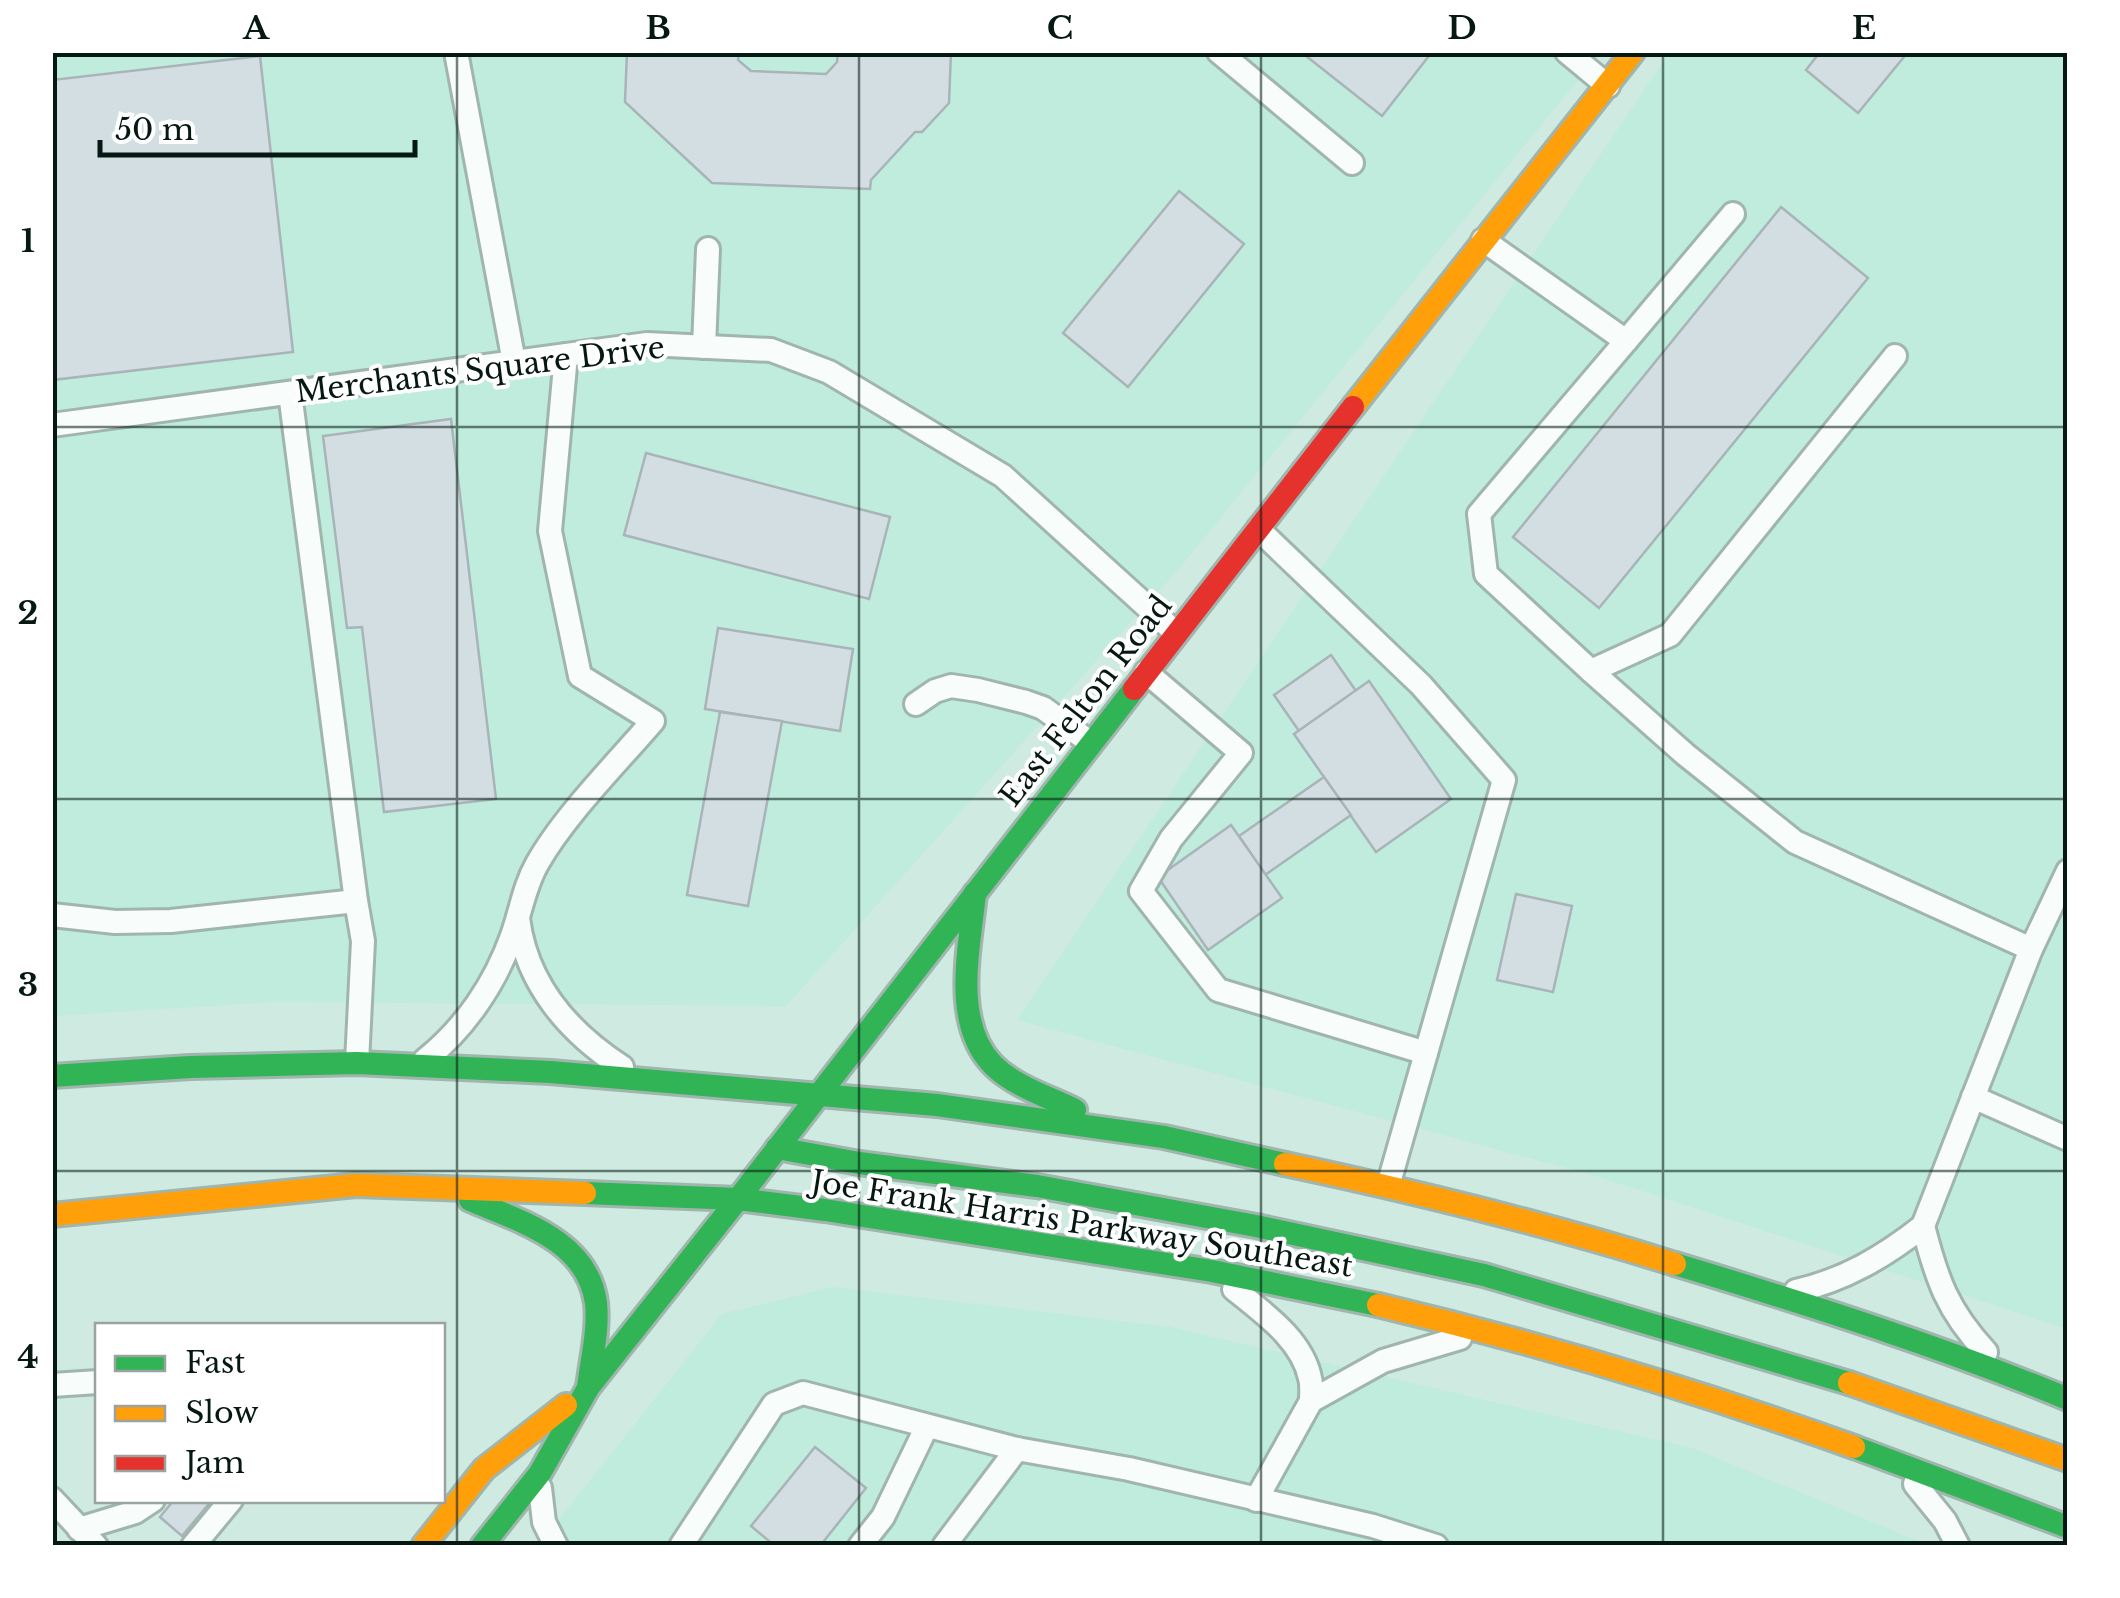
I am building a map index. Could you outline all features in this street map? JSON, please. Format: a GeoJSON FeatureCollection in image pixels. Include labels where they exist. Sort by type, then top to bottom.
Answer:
{"type":"FeatureCollection","features":[{"type":"Feature","properties":{"kind":"main road","name":"East Felton Road"},"geometry":{"type":"LineString","coordinates":[[482,1546],[540,1473],[588,1388],[1633,52]]}},
{"type":"Feature","properties":{"kind":"main road"},"geometry":{"type":"LineString","coordinates":[[975,892],[966,1004],[978,1048],[993,1066],[1014,1079],[1118,1131]]}},
{"type":"Feature","properties":{"kind":"main road"},"geometry":{"type":"LineString","coordinates":[[52,1076],[190,1067],[357,1063],[550,1072],[937,1104],[1164,1138],[1388,1186],[1589,1236],[1777,1295],[2068,1399]]}},
{"type":"Feature","properties":{"kind":"main road"},"geometry":{"type":"LineString","coordinates":[[777,1148],[1074,1192],[1484,1275],[1819,1373],[2068,1460]]}},
{"type":"Feature","properties":{"kind":"main road","name":"Joe Frank Harris Parkway Southeast"},"geometry":{"type":"LineString","coordinates":[[52,1215],[356,1185],[738,1199],[824,1210],[1212,1271],[1488,1331],[1707,1396],[2068,1527]]}},
{"type":"Feature","properties":{"kind":"main road"},"geometry":{"type":"LineString","coordinates":[[445,1188],[569,1248],[584,1264],[594,1284],[596,1305],[588,1388]]}},
{"type":"Feature","properties":{"kind":"main road","name":"East Felton Road"},"geometry":{"type":"LineString","coordinates":[[423,1546],[484,1469],[588,1388]]}},
{"type":"Feature","properties":{"kind":"lane"},"geometry":{"type":"LineString","coordinates":[[456,52],[514,362]]}},
{"type":"Feature","properties":{"kind":"lane"},"geometry":{"type":"LineString","coordinates":[[1218,52],[1352,163]]}},
{"type":"Feature","properties":{"kind":"lane"},"geometry":{"type":"LineString","coordinates":[[1567,52],[1608,86]]}},
{"type":"Feature","properties":{"kind":"lane"},"geometry":{"type":"LineString","coordinates":[[1733,214],[1479,514],[1486,574],[1686,755],[1796,842],[2031,949]]}},
{"type":"Feature","properties":{"kind":"lane"},"geometry":{"type":"LineString","coordinates":[[1483,240],[1626,340]]}},
{"type":"Feature","properties":{"kind":"lane"},"geometry":{"type":"LineString","coordinates":[[704,347],[708,249]]}},
{"type":"Feature","properties":{"kind":"lane","name":"Merchants Square Drive"},"geometry":{"type":"LineString","coordinates":[[52,425],[646,344],[771,350],[829,372],[1003,476],[1176,633]]}},
{"type":"Feature","properties":{"kind":"lane"},"geometry":{"type":"LineString","coordinates":[[419,1066],[474,1009],[502,962],[526,885],[539,859],[653,721],[580,676],[550,531],[566,354]]}},
{"type":"Feature","properties":{"kind":"lane"},"geometry":{"type":"LineString","coordinates":[[1591,671],[1670,635],[1895,356]]}},
{"type":"Feature","properties":{"kind":"lane"},"geometry":{"type":"LineString","coordinates":[[290,393],[363,941],[357,1063]]}},
{"type":"Feature","properties":{"kind":"lane"},"geometry":{"type":"LineString","coordinates":[[1258,529],[1421,685],[1504,780],[1388,1186]]}},
{"type":"Feature","properties":{"kind":"lane"},"geometry":{"type":"LineString","coordinates":[[1146,672],[1240,754],[1171,838],[1142,891],[1218,990],[1426,1053]]}},
{"type":"Feature","properties":{"kind":"lane"},"geometry":{"type":"LineString","coordinates":[[916,704],[934,691],[952,686],[978,690],[1043,708],[1092,743]]}},
{"type":"Feature","properties":{"kind":"lane"},"geometry":{"type":"LineString","coordinates":[[1777,1295],[1821,1285],[1856,1270],[1893,1250],[1923,1226],[2031,949],[2068,871]]}},
{"type":"Feature","properties":{"kind":"lane"},"geometry":{"type":"LineString","coordinates":[[52,915],[116,922],[170,921],[356,902]]}},
{"type":"Feature","properties":{"kind":"lane"},"geometry":{"type":"LineString","coordinates":[[518,918],[520,939],[533,973],[558,1011],[590,1043],[642,1079]]}},
{"type":"Feature","properties":{"kind":"lane"},"geometry":{"type":"LineString","coordinates":[[1973,1097],[2068,1139]]}},
{"type":"Feature","properties":{"kind":"lane"},"geometry":{"type":"LineString","coordinates":[[1923,1226],[1935,1275],[1950,1306],[2005,1374]]}},
{"type":"Feature","properties":{"kind":"lane"},"geometry":{"type":"LineString","coordinates":[[1212,1271],[1274,1322],[1300,1352],[1310,1377],[1311,1402]]}},
{"type":"Feature","properties":{"kind":"lane"},"geometry":{"type":"LineString","coordinates":[[1256,1500],[1311,1402],[1383,1360],[1488,1331]]}},
{"type":"Feature","properties":{"kind":"lane"},"geometry":{"type":"LineString","coordinates":[[52,1385],[95,1382]]}},
{"type":"Feature","properties":{"kind":"lane"},"geometry":{"type":"LineString","coordinates":[[682,1545],[774,1404],[803,1393],[1016,1449],[1128,1469],[1373,1526],[1436,1546]]}},
{"type":"Feature","properties":{"kind":"lane"},"geometry":{"type":"LineString","coordinates":[[860,1546],[883,1517],[927,1426]]}},
{"type":"Feature","properties":{"kind":"lane"},"geometry":{"type":"LineString","coordinates":[[944,1546],[1016,1449]]}},
{"type":"Feature","properties":{"kind":"lane"},"geometry":{"type":"LineString","coordinates":[[1897,1462],[1945,1521],[1958,1546]]}},
{"type":"Feature","properties":{"kind":"lane"},"geometry":{"type":"LineString","coordinates":[[456,1471],[484,1469]]}},
{"type":"Feature","properties":{"kind":"lane"},"geometry":{"type":"LineString","coordinates":[[540,1473],[539,1498],[544,1522],[556,1546]]}},
{"type":"Feature","properties":{"kind":"lane"},"geometry":{"type":"LineString","coordinates":[[52,1499],[96,1546]]}},
{"type":"Feature","properties":{"kind":"lane"},"geometry":{"type":"LineString","coordinates":[[79,1529],[136,1512],[149,1503]]}},
{"type":"Feature","properties":{"kind":"lane"},"geometry":{"type":"LineString","coordinates":[[193,1546],[229,1503]]}},
{"type":"Feature","properties":{"kind":"shaded area"},"geometry":{"type":"Polygon","coordinates":[[[53,53],[1600,53],[1177,571],[786,1006],[273,1002],[53,1016],[53,53]]]}},
{"type":"Feature","properties":{"kind":"shaded area"},"geometry":{"type":"Polygon","coordinates":[[[1669,53],[2067,53],[2067,1329],[1596,1176],[1017,1020],[1669,53]]]}},
{"type":"Feature","properties":{"kind":"shaded area"},"geometry":{"type":"Polygon","coordinates":[[[832,1287],[1170,1327],[1692,1448],[1928,1545],[538,1546],[722,1314],[832,1287]]]}},
{"type":"Feature","properties":{"kind":"building"},"geometry":{"type":"Polygon","coordinates":[[[627,52],[739,52],[738,60],[751,71],[826,74],[837,62],[838,52],[951,52],[949,103],[922,132],[915,132],[871,180],[870,189],[712,183],[625,102],[627,52]]]}},
{"type":"Feature","properties":{"kind":"building"},"geometry":{"type":"Polygon","coordinates":[[[1301,52],[1432,52],[1382,116],[1301,52]]]}},
{"type":"Feature","properties":{"kind":"building"},"geometry":{"type":"Polygon","coordinates":[[[1820,52],[1908,52],[1858,113],[1806,70],[1820,52]]]}},
{"type":"Feature","properties":{"kind":"building"},"geometry":{"type":"Polygon","coordinates":[[[260,56],[293,352],[52,380],[52,80],[260,56]]]}},
{"type":"Feature","properties":{"kind":"building"},"geometry":{"type":"Polygon","coordinates":[[[1179,191],[1244,244],[1128,387],[1063,333],[1179,191]]]}},
{"type":"Feature","properties":{"kind":"building"},"geometry":{"type":"Polygon","coordinates":[[[1781,207],[1868,278],[1599,608],[1513,537],[1781,207]]]}},
{"type":"Feature","properties":{"kind":"building"},"geometry":{"type":"Polygon","coordinates":[[[451,419],[496,799],[384,812],[362,627],[347,628],[323,436],[451,419]]]}},
{"type":"Feature","properties":{"kind":"building"},"geometry":{"type":"Polygon","coordinates":[[[646,453],[890,517],[869,599],[624,535],[646,453]]]}},
{"type":"Feature","properties":{"kind":"building"},"geometry":{"type":"Polygon","coordinates":[[[718,628],[853,649],[840,731],[705,709],[718,628]]]}},
{"type":"Feature","properties":{"kind":"building"},"geometry":{"type":"Polygon","coordinates":[[[1331,655],[1356,691],[1299,731],[1274,695],[1331,655]]]}},
{"type":"Feature","properties":{"kind":"building"},"geometry":{"type":"Polygon","coordinates":[[[1369,681],[1451,799],[1376,852],[1294,734],[1369,681]]]}},
{"type":"Feature","properties":{"kind":"building"},"geometry":{"type":"Polygon","coordinates":[[[720,712],[782,721],[748,906],[687,895],[720,712]]]}},
{"type":"Feature","properties":{"kind":"building"},"geometry":{"type":"Polygon","coordinates":[[[1324,777],[1351,815],[1265,875],[1239,836],[1324,777]]]}},
{"type":"Feature","properties":{"kind":"building"},"geometry":{"type":"Polygon","coordinates":[[[1231,825],[1282,898],[1208,950],[1158,877],[1231,825]]]}},
{"type":"Feature","properties":{"kind":"building"},"geometry":{"type":"Polygon","coordinates":[[[1516,894],[1572,906],[1553,992],[1497,980],[1516,894]]]}},
{"type":"Feature","properties":{"kind":"building"},"geometry":{"type":"Polygon","coordinates":[[[815,1447],[866,1488],[820,1546],[775,1546],[751,1526],[815,1447]]]}},
{"type":"Feature","properties":{"kind":"building"},"geometry":{"type":"Polygon","coordinates":[[[172,1503],[210,1503],[182,1536],[160,1517],[172,1503]]]}},
{"type":"Feature","properties":{"kind":"traffic: fast"},"geometry":{"type":"LineString","coordinates":[[482,1546],[540,1473],[588,1388],[1134,689]]}},
{"type":"Feature","properties":{"kind":"traffic: fast"},"geometry":{"type":"LineString","coordinates":[[975,893],[966,983],[972,1027],[980,1047],[993,1065],[1011,1079],[1075,1110]]}},
{"type":"Feature","properties":{"kind":"traffic: fast"},"geometry":{"type":"LineString","coordinates":[[52,1076],[190,1067],[357,1063],[550,1072],[937,1105],[1164,1137],[1285,1164]]}},
{"type":"Feature","properties":{"kind":"traffic: fast"},"geometry":{"type":"LineString","coordinates":[[777,1148],[1037,1186],[1256,1226],[1484,1275],[1849,1383]]}},
{"type":"Feature","properties":{"kind":"traffic: fast"},"geometry":{"type":"LineString","coordinates":[[585,1193],[738,1199],[825,1210],[1212,1271],[1378,1305]]}},
{"type":"Feature","properties":{"kind":"traffic: fast"},"geometry":{"type":"LineString","coordinates":[[470,1200],[529,1225],[566,1248],[580,1263],[590,1281],[597,1314],[588,1388]]}},
{"type":"Feature","properties":{"kind":"traffic: fast"},"geometry":{"type":"LineString","coordinates":[[1675,1264],[1873,1327],[2068,1399]]}},
{"type":"Feature","properties":{"kind":"traffic: fast"},"geometry":{"type":"LineString","coordinates":[[1854,1447],[2068,1527]]}},
{"type":"Feature","properties":{"kind":"traffic: slow"},"geometry":{"type":"LineString","coordinates":[[1353,407],[1633,52]]}},
{"type":"Feature","properties":{"kind":"traffic: slow"},"geometry":{"type":"LineString","coordinates":[[1285,1164],[1579,1235],[1675,1264]]}},
{"type":"Feature","properties":{"kind":"traffic: slow"},"geometry":{"type":"LineString","coordinates":[[52,1215],[356,1185],[585,1193]]}},
{"type":"Feature","properties":{"kind":"traffic: slow"},"geometry":{"type":"LineString","coordinates":[[1378,1305],[1618,1369],[1854,1447]]}},
{"type":"Feature","properties":{"kind":"traffic: slow"},"geometry":{"type":"LineString","coordinates":[[1849,1383],[2068,1460]]}},
{"type":"Feature","properties":{"kind":"traffic: slow"},"geometry":{"type":"LineString","coordinates":[[423,1546],[484,1469],[566,1405]]}},
{"type":"Feature","properties":{"kind":"traffic: jam"},"geometry":{"type":"LineString","coordinates":[[1134,689],[1353,407]]}}]}
